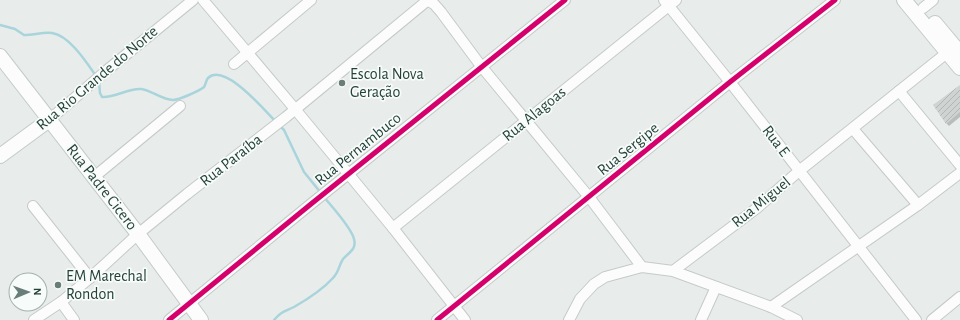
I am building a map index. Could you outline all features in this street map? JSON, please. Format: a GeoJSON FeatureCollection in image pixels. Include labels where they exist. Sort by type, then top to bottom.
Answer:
{"type":"FeatureCollection","features":[{"type":"Feature","properties":{"kind":"main road"},"geometry":{"type":"LineString","coordinates":[[904,0],[956,49]]}},
{"type":"Feature","properties":{"kind":"main road"},"geometry":{"type":"LineString","coordinates":[[924,3],[956,49],[960,68]]}},
{"type":"Feature","properties":{"kind":"main road","name":"Rua Padre Cicero"},"geometry":{"type":"LineString","coordinates":[[0,56],[138,234],[202,320]]}},
{"type":"Feature","properties":{"kind":"main road","name":"Rua Rio Grande do Norte"},"geometry":{"type":"LineString","coordinates":[[0,156],[49,120]]}},
{"type":"Feature","properties":{"kind":"street","name":"Rua Rio Grande do Norte"},"geometry":{"type":"LineString","coordinates":[[49,120],[83,90],[193,0]]}},
{"type":"Feature","properties":{"kind":"street"},"geometry":{"type":"LineString","coordinates":[[203,0],[393,228],[465,320]]}},
{"type":"Feature","properties":{"kind":"street"},"geometry":{"type":"LineString","coordinates":[[234,64],[310,0]]}},
{"type":"Feature","properties":{"kind":"street"},"geometry":{"type":"LineString","coordinates":[[427,0],[434,4],[441,12],[525,122],[589,197],[642,267]]}},
{"type":"Feature","properties":{"kind":"street","name":"Rua Paraíba"},"geometry":{"type":"LineString","coordinates":[[34,320],[61,302],[90,278],[138,234],[286,117],[427,0]]}},
{"type":"Feature","properties":{"kind":"street","name":"Rua Pernambuco"},"geometry":{"type":"LineString","coordinates":[[169,320],[481,66],[565,0]]}},
{"type":"Feature","properties":{"kind":"street","name":"Rua Sergipe"},"geometry":{"type":"LineString","coordinates":[[437,320],[730,82],[835,0]]}},
{"type":"Feature","properties":{"kind":"street","name":"Rua E"},"geometry":{"type":"LineString","coordinates":[[669,2],[916,320]]}},
{"type":"Feature","properties":{"kind":"street","name":"Rua Alagoas"},"geometry":{"type":"LineString","coordinates":[[393,228],[525,122],[669,2]]}},
{"type":"Feature","properties":{"kind":"street","name":"Rua Miguel"},"geometry":{"type":"LineString","coordinates":[[673,271],[757,208],[799,171],[899,91],[956,49]]}},
{"type":"Feature","properties":{"kind":"street"},"geometry":{"type":"LineString","coordinates":[[899,91],[960,165]]}},
{"type":"Feature","properties":{"kind":"street"},"geometry":{"type":"LineString","coordinates":[[94,177],[180,106]]}},
{"type":"Feature","properties":{"kind":"street"},"geometry":{"type":"LineString","coordinates":[[853,129],[918,205]]}},
{"type":"Feature","properties":{"kind":"street"},"geometry":{"type":"LineString","coordinates":[[771,307],[918,205],[960,173]]}},
{"type":"Feature","properties":{"kind":"street"},"geometry":{"type":"LineString","coordinates":[[33,206],[90,278]]}},
{"type":"Feature","properties":{"kind":"street"},"geometry":{"type":"LineString","coordinates":[[571,320],[580,299],[594,284],[605,277],[642,267],[673,271],[771,307],[797,320]]}},
{"type":"Feature","properties":{"kind":"street"},"geometry":{"type":"LineString","coordinates":[[701,320],[716,287]]}},
{"type":"Feature","properties":{"kind":"street"},"geometry":{"type":"LineString","coordinates":[[932,320],[960,297]]}},
{"type":"Feature","properties":{"kind":"street"},"geometry":{"type":"LineString","coordinates":[[61,302],[74,320]]}},
{"type":"Feature","properties":{"kind":"building"},"geometry":{"type":"Polygon","coordinates":[[[960,85],[960,112],[946,124],[933,105],[960,85]]]}},
{"type":"Feature","properties":{"kind":"waterway"},"geometry":{"type":"LineString","coordinates":[[0,25],[15,29],[24,35],[49,33],[58,35],[77,50],[96,76]]}},
{"type":"Feature","properties":{"kind":"waterway"},"geometry":{"type":"LineString","coordinates":[[99,81],[100,93],[102,97],[141,89],[169,100],[176,100],[194,93],[204,87],[208,78],[215,75],[224,77],[245,90],[276,122]]}},
{"type":"Feature","properties":{"kind":"waterway"},"geometry":{"type":"LineString","coordinates":[[280,126],[284,130],[304,172],[321,193]]}},
{"type":"Feature","properties":{"kind":"waterway"},"geometry":{"type":"LineString","coordinates":[[274,320],[281,313],[310,297],[329,282],[337,273],[343,259],[353,249],[355,243],[352,234],[341,217],[324,197]]}},
{"type":"Feature","properties":{"kind":"cycle path"},"geometry":{"type":"LineString","coordinates":[[169,320],[565,0]]}},
{"type":"Feature","properties":{"kind":"cycle path"},"geometry":{"type":"LineString","coordinates":[[437,320],[730,82],[835,0]]}},
{"type":"Feature","properties":{"kind":"place","name":"Escola Nova Geração"},"geometry":{"type":"Point","coordinates":[342,83]}},
{"type":"Feature","properties":{"kind":"place","name":"EM Marechal Rondon"},"geometry":{"type":"Point","coordinates":[58,285]}}]}
